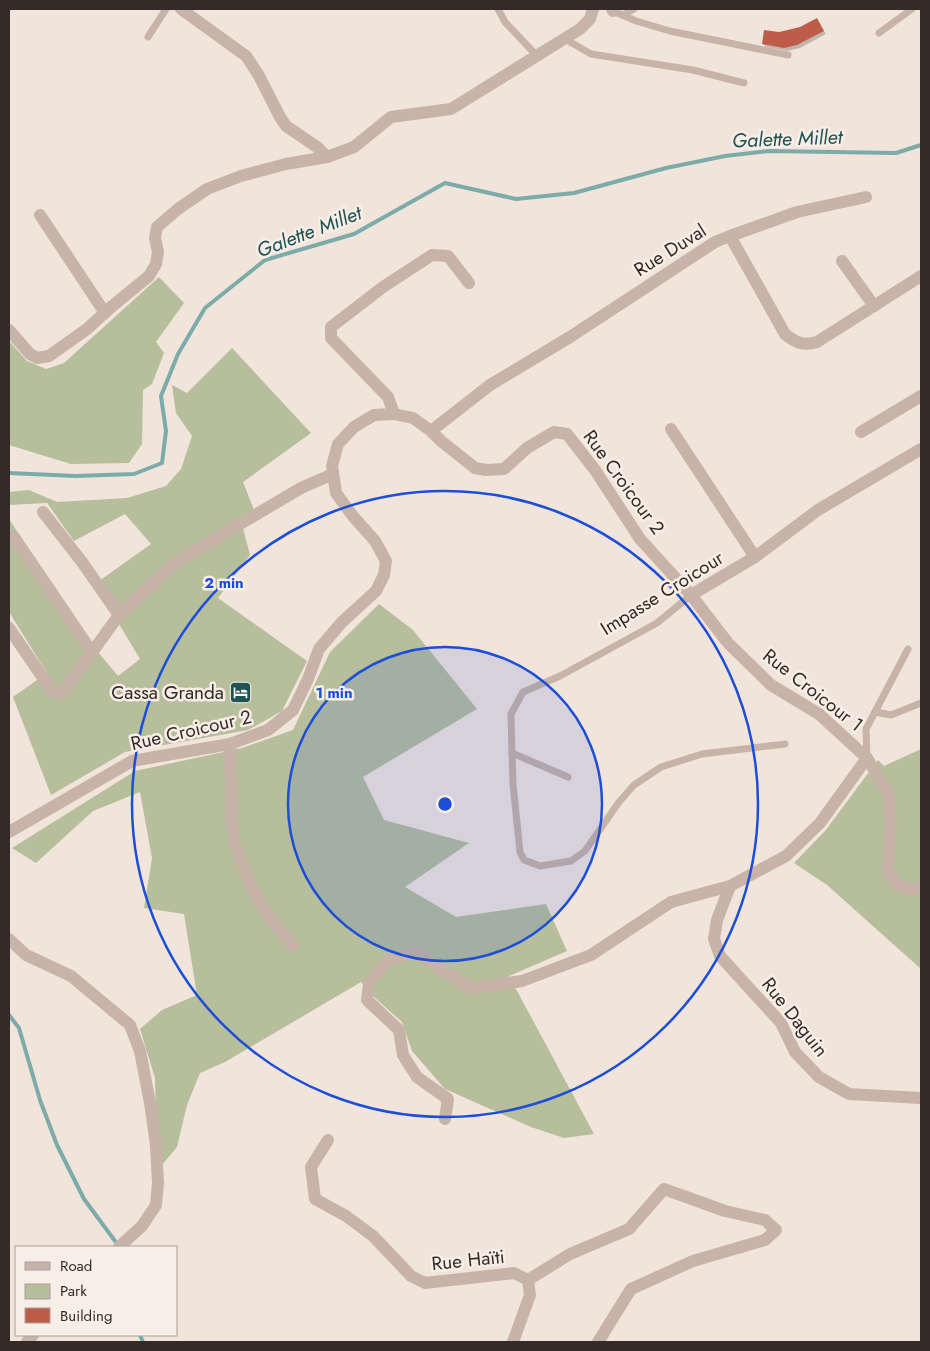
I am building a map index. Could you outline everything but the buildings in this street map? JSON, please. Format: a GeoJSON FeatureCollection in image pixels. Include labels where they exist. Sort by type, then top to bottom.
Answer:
{"type":"FeatureCollection","features":[{"type":"Feature","properties":{"kind":"street"},"geometry":{"type":"LineString","coordinates":[[181,9],[246,56],[286,126],[317,147],[328,157]]}},
{"type":"Feature","properties":{"kind":"street"},"geometry":{"type":"LineString","coordinates":[[9,330],[30,354],[37,358],[49,356],[87,329],[149,276],[156,264],[158,252],[155,238],[157,227],[178,209],[207,189],[241,176],[286,164],[328,157],[354,148],[391,117],[451,109],[580,29],[590,19],[593,9]]}},
{"type":"Feature","properties":{"kind":"street"},"geometry":{"type":"LineString","coordinates":[[730,236],[797,212],[866,197]]}},
{"type":"Feature","properties":{"kind":"street"},"geometry":{"type":"LineString","coordinates":[[40,215],[105,313]]}},
{"type":"Feature","properties":{"kind":"street","name":"Rue Duval"},"geometry":{"type":"LineString","coordinates":[[432,431],[490,385],[570,337],[715,242],[730,236],[785,334],[795,342],[805,345],[817,342],[921,276]]}},
{"type":"Feature","properties":{"kind":"street"},"geometry":{"type":"LineString","coordinates":[[394,414],[388,397],[331,338],[331,327],[383,288],[432,255],[448,256],[469,283]]}},
{"type":"Feature","properties":{"kind":"street"},"geometry":{"type":"LineString","coordinates":[[842,261],[874,306]]}},
{"type":"Feature","properties":{"kind":"street"},"geometry":{"type":"LineString","coordinates":[[862,432],[921,396]]}},
{"type":"Feature","properties":{"kind":"street","name":"Rue Croicour 2"},"geometry":{"type":"LineString","coordinates":[[9,832],[132,761],[230,744],[268,730],[293,710],[320,649],[342,622],[376,591],[384,575],[386,561],[375,541],[336,493],[332,466],[338,444],[354,427],[374,415],[394,414],[413,418],[432,431],[441,441],[475,468],[486,470],[504,469],[527,448],[554,432],[567,434],[595,470],[640,539],[692,595]]}},
{"type":"Feature","properties":{"kind":"street"},"geometry":{"type":"LineString","coordinates":[[671,429],[756,557]]}},
{"type":"Feature","properties":{"kind":"street","name":"Impasse Croicour"},"geometry":{"type":"LineString","coordinates":[[692,595],[756,557],[818,510],[921,449]]}},
{"type":"Feature","properties":{"kind":"street"},"geometry":{"type":"LineString","coordinates":[[9,628],[52,691],[56,694],[64,691],[119,615],[176,562],[302,488],[333,474]]}},
{"type":"Feature","properties":{"kind":"street"},"geometry":{"type":"LineString","coordinates":[[42,512],[86,568],[119,615]]}},
{"type":"Feature","properties":{"kind":"street"},"geometry":{"type":"LineString","coordinates":[[14,537],[92,652]]}},
{"type":"Feature","properties":{"kind":"street","name":"Rue Croicour 1"},"geometry":{"type":"LineString","coordinates":[[692,595],[728,643],[771,685],[819,714],[867,758],[888,793],[891,817],[888,870],[896,884],[913,890],[921,887]]}},
{"type":"Feature","properties":{"kind":"street"},"geometry":{"type":"LineString","coordinates":[[230,744],[232,822],[235,845],[252,886],[269,917],[293,946]]}},
{"type":"Feature","properties":{"kind":"street"},"geometry":{"type":"LineString","coordinates":[[445,1119],[448,1099],[417,1077],[402,1054],[399,1030],[367,1000],[369,983],[388,960],[415,952],[470,988],[522,981],[591,955],[671,902],[730,886],[786,856],[820,823],[867,758]]}},
{"type":"Feature","properties":{"kind":"street","name":"Rue Daguin"},"geometry":{"type":"LineString","coordinates":[[730,886],[717,920],[714,939],[720,956],[781,1023],[795,1052],[819,1077],[849,1094],[921,1098]]}},
{"type":"Feature","properties":{"kind":"street"},"geometry":{"type":"LineString","coordinates":[[9,939],[26,956],[71,976],[130,1025],[140,1051],[156,1145],[158,1183],[156,1205],[142,1226],[120,1246]]}},
{"type":"Feature","properties":{"kind":"street","name":"Rue Haïti"},"geometry":{"type":"LineString","coordinates":[[328,1140],[311,1167],[315,1199],[346,1216],[374,1236],[411,1276],[425,1283],[514,1273],[528,1280],[530,1295],[513,1342]]}},
{"type":"Feature","properties":{"kind":"street"},"geometry":{"type":"LineString","coordinates":[[528,1280],[570,1254],[629,1229],[664,1189],[725,1211],[765,1220],[776,1230],[765,1240],[693,1261],[631,1289],[598,1342]]}},
{"type":"Feature","properties":{"kind":"lane"},"geometry":{"type":"LineString","coordinates":[[148,37],[166,9]]}},
{"type":"Feature","properties":{"kind":"lane"},"geometry":{"type":"LineString","coordinates":[[498,9],[505,22],[537,56]]}},
{"type":"Feature","properties":{"kind":"lane"},"geometry":{"type":"LineString","coordinates":[[616,12],[634,9]]}},
{"type":"Feature","properties":{"kind":"lane"},"geometry":{"type":"LineString","coordinates":[[879,33],[912,9]]}},
{"type":"Feature","properties":{"kind":"lane"},"geometry":{"type":"LineString","coordinates":[[616,12],[636,21],[670,31],[788,56]]}},
{"type":"Feature","properties":{"kind":"lane"},"geometry":{"type":"LineString","coordinates":[[565,39],[591,54],[693,70],[744,83]]}},
{"type":"Feature","properties":{"kind":"lane","name":"Impasse Croicour"},"geometry":{"type":"LineString","coordinates":[[692,595],[657,623],[560,676],[523,692],[511,714],[513,784],[520,852],[524,860],[540,866],[571,861],[585,851],[619,802],[634,785],[661,767],[702,754],[785,744]]}},
{"type":"Feature","properties":{"kind":"lane"},"geometry":{"type":"LineString","coordinates":[[867,758],[866,729],[908,650]]}},
{"type":"Feature","properties":{"kind":"lane"},"geometry":{"type":"LineString","coordinates":[[875,712],[892,715],[921,702]]}},
{"type":"Feature","properties":{"kind":"lane"},"geometry":{"type":"LineString","coordinates":[[512,753],[568,777]]}},
{"type":"Feature","properties":{"kind":"green space"},"geometry":{"type":"Polygon","coordinates":[[[159,277],[184,303],[156,342],[164,353],[152,384],[143,390],[142,444],[129,463],[71,464],[9,445],[9,341],[27,361],[46,369],[64,363],[159,277]]]}},
{"type":"Feature","properties":{"kind":"green space"},"geometry":{"type":"Polygon","coordinates":[[[232,348],[311,433],[243,482],[254,510],[240,517],[250,555],[218,598],[307,661],[282,711],[248,730],[125,752],[51,795],[13,697],[47,673],[9,612],[9,519],[88,640],[118,676],[140,659],[95,584],[151,544],[125,514],[74,541],[47,503],[9,505],[9,492],[29,490],[57,502],[127,498],[166,486],[181,469],[192,436],[176,413],[172,385],[187,393],[232,348]]]}},
{"type":"Feature","properties":{"kind":"green space"},"geometry":{"type":"Polygon","coordinates":[[[379,604],[413,630],[477,709],[363,777],[384,820],[469,843],[405,887],[456,917],[546,904],[567,951],[509,976],[594,1134],[564,1138],[531,1127],[445,1089],[412,1051],[402,1022],[374,997],[361,982],[225,1062],[200,1073],[187,1105],[177,1147],[161,1166],[156,1118],[155,1078],[140,1029],[162,1010],[197,995],[184,914],[144,908],[152,858],[140,792],[93,811],[36,863],[12,848],[135,771],[242,748],[293,730],[330,652],[379,604]]]}},
{"type":"Feature","properties":{"kind":"green space"},"geometry":{"type":"Polygon","coordinates":[[[921,749],[921,969],[827,885],[794,863],[825,831],[878,760],[884,766],[921,749]]]}},
{"type":"Feature","properties":{"kind":"waterway","name":"Galette Millet"},"geometry":{"type":"LineString","coordinates":[[9,473],[75,476],[134,474],[162,463],[166,431],[161,396],[178,354],[205,308],[265,260],[354,234],[445,183],[516,199],[574,193],[666,168],[725,156],[769,151],[896,153],[921,145]]}},
{"type":"Feature","properties":{"kind":"waterway"},"geometry":{"type":"LineString","coordinates":[[9,1015],[19,1028],[40,1100],[57,1145],[84,1199],[115,1241]]}},
{"type":"Feature","properties":{"kind":"waterway"},"geometry":{"type":"LineString","coordinates":[[140,1336],[143,1342]]}},
{"type":"Feature","properties":{"kind":"place","name":"Cassa Granda"},"geometry":{"type":"Point","coordinates":[240,692]}}]}
